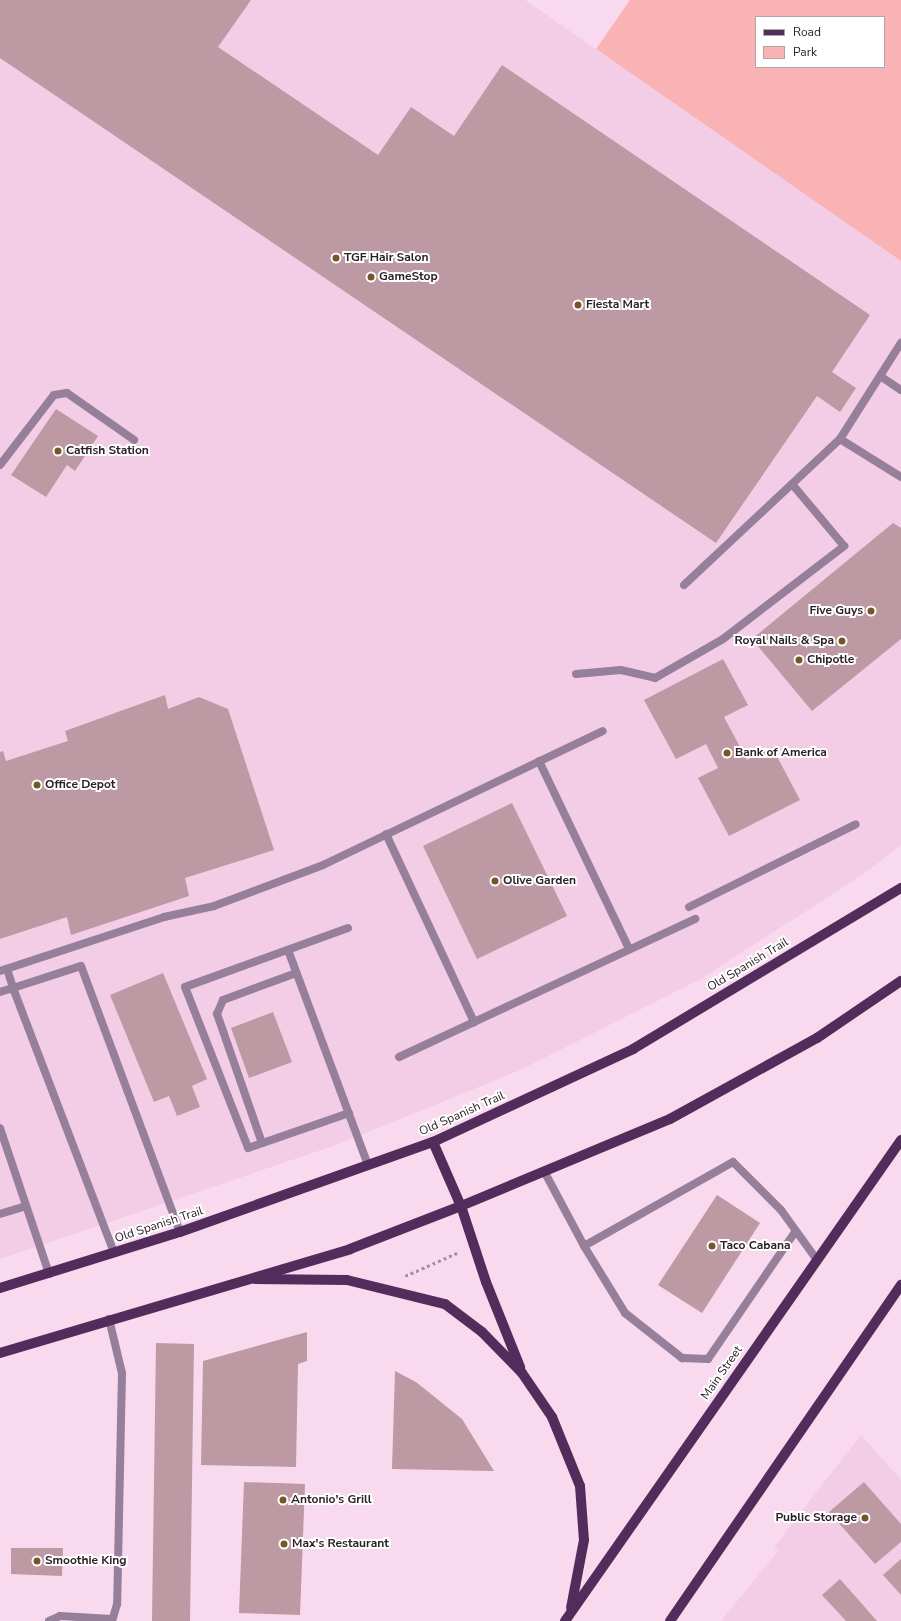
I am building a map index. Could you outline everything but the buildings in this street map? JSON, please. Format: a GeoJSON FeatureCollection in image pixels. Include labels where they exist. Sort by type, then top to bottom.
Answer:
{"type":"FeatureCollection","features":[{"type":"Feature","properties":{"kind":"main road","name":"Old Spanish Trail"},"geometry":{"type":"LineString","coordinates":[[0,1288],[50,1274],[180,1232],[433,1142],[633,1049],[901,888]]}},
{"type":"Feature","properties":{"kind":"main road"},"geometry":{"type":"LineString","coordinates":[[0,1353],[242,1279],[350,1249],[461,1206],[676,1116],[817,1038],[901,981]]}},
{"type":"Feature","properties":{"kind":"main road","name":"Main Street"},"geometry":{"type":"LineString","coordinates":[[567,1617],[901,1140]]}},
{"type":"Feature","properties":{"kind":"main road"},"geometry":{"type":"LineString","coordinates":[[433,1142],[461,1206],[486,1282],[522,1373]]}},
{"type":"Feature","properties":{"kind":"main road"},"geometry":{"type":"LineString","coordinates":[[242,1279],[347,1280],[445,1304],[482,1332],[522,1373],[552,1417],[580,1486],[584,1540],[567,1617]]}},
{"type":"Feature","properties":{"kind":"main road"},"geometry":{"type":"LineString","coordinates":[[670,1621],[901,1285]]}},
{"type":"Feature","properties":{"kind":"lane"},"geometry":{"type":"LineString","coordinates":[[684,585],[840,439],[901,343]]}},
{"type":"Feature","properties":{"kind":"lane"},"geometry":{"type":"LineString","coordinates":[[880,376],[901,390]]}},
{"type":"Feature","properties":{"kind":"lane"},"geometry":{"type":"LineString","coordinates":[[0,465],[54,395],[67,393],[134,440]]}},
{"type":"Feature","properties":{"kind":"lane"},"geometry":{"type":"LineString","coordinates":[[840,439],[901,476]]}},
{"type":"Feature","properties":{"kind":"lane"},"geometry":{"type":"LineString","coordinates":[[576,674],[621,670],[655,678],[723,639],[844,546],[792,484]]}},
{"type":"Feature","properties":{"kind":"lane"},"geometry":{"type":"LineString","coordinates":[[114,1254],[13,988],[3,970],[164,917],[214,906],[324,865],[603,731]]}},
{"type":"Feature","properties":{"kind":"lane"},"geometry":{"type":"LineString","coordinates":[[539,761],[629,949]]}},
{"type":"Feature","properties":{"kind":"lane"},"geometry":{"type":"LineString","coordinates":[[689,907],[856,824]]}},
{"type":"Feature","properties":{"kind":"lane"},"geometry":{"type":"LineString","coordinates":[[386,834],[474,1022]]}},
{"type":"Feature","properties":{"kind":"lane"},"geometry":{"type":"LineString","coordinates":[[399,1057],[694,919]]}},
{"type":"Feature","properties":{"kind":"lane"},"geometry":{"type":"LineString","coordinates":[[348,928],[185,987],[248,1148],[349,1113]]}},
{"type":"Feature","properties":{"kind":"lane"},"geometry":{"type":"LineString","coordinates":[[288,950],[368,1165]]}},
{"type":"Feature","properties":{"kind":"lane"},"geometry":{"type":"LineString","coordinates":[[0,992],[81,966],[180,1232]]}},
{"type":"Feature","properties":{"kind":"lane"},"geometry":{"type":"LineString","coordinates":[[262,1143],[217,1014],[224,1000],[296,973]]}},
{"type":"Feature","properties":{"kind":"lane"},"geometry":{"type":"LineString","coordinates":[[0,1128],[50,1274]]}},
{"type":"Feature","properties":{"kind":"lane"},"geometry":{"type":"LineString","coordinates":[[584,1246],[733,1162],[759,1185],[816,1260]]}},
{"type":"Feature","properties":{"kind":"lane"},"geometry":{"type":"LineString","coordinates":[[544,1171],[584,1246],[625,1313],[682,1358],[708,1359],[795,1232]]}},
{"type":"Feature","properties":{"kind":"lane"},"geometry":{"type":"LineString","coordinates":[[0,1214],[26,1206]]}},
{"type":"Feature","properties":{"kind":"lane"},"geometry":{"type":"LineString","coordinates":[[49,1621],[60,1616],[112,1620],[116,1604],[122,1373],[109,1319]]}},
{"type":"Feature","properties":{"kind":"path"},"geometry":{"type":"LineString","coordinates":[[404,1276],[460,1252]]}},
{"type":"Feature","properties":{"kind":"shaded area"},"geometry":{"type":"Polygon","coordinates":[[[0,0],[525,0],[901,261],[901,845],[865,873],[699,980],[518,1071],[336,1145],[0,1259],[0,0]]]}},
{"type":"Feature","properties":{"kind":"shaded area"},"geometry":{"type":"Polygon","coordinates":[[[861,1435],[901,1480],[901,1621],[721,1621],[778,1551],[774,1547],[861,1435]]]}},
{"type":"Feature","properties":{"kind":"green space"},"geometry":{"type":"Polygon","coordinates":[[[630,0],[901,0],[901,261],[596,49],[630,0]]]}},
{"type":"Feature","properties":{"kind":"place","name":"TGF Hair Salon"},"geometry":{"type":"Point","coordinates":[336,258]}},
{"type":"Feature","properties":{"kind":"place","name":"GameStop"},"geometry":{"type":"Point","coordinates":[371,277]}},
{"type":"Feature","properties":{"kind":"place","name":"Fiesta Mart"},"geometry":{"type":"Point","coordinates":[578,305]}},
{"type":"Feature","properties":{"kind":"place","name":"Catfish Station"},"geometry":{"type":"Point","coordinates":[58,451]}},
{"type":"Feature","properties":{"kind":"place","name":"Five Guys"},"geometry":{"type":"Point","coordinates":[871,611]}},
{"type":"Feature","properties":{"kind":"place","name":"Royal Nails & Spa"},"geometry":{"type":"Point","coordinates":[842,641]}},
{"type":"Feature","properties":{"kind":"place","name":"Chipotle"},"geometry":{"type":"Point","coordinates":[799,660]}},
{"type":"Feature","properties":{"kind":"place","name":"Bank of America"},"geometry":{"type":"Point","coordinates":[727,753]}},
{"type":"Feature","properties":{"kind":"place","name":"Office Depot"},"geometry":{"type":"Point","coordinates":[37,785]}},
{"type":"Feature","properties":{"kind":"place","name":"Olive Garden"},"geometry":{"type":"Point","coordinates":[495,881]}},
{"type":"Feature","properties":{"kind":"place","name":"Taco Cabana"},"geometry":{"type":"Point","coordinates":[712,1246]}},
{"type":"Feature","properties":{"kind":"place","name":"Antonio's Grill"},"geometry":{"type":"Point","coordinates":[283,1500]}},
{"type":"Feature","properties":{"kind":"place","name":"Public Storage"},"geometry":{"type":"Point","coordinates":[865,1518]}},
{"type":"Feature","properties":{"kind":"place","name":"Max's Restaurant"},"geometry":{"type":"Point","coordinates":[284,1544]}},
{"type":"Feature","properties":{"kind":"place","name":"Smoothie King"},"geometry":{"type":"Point","coordinates":[37,1561]}}]}
